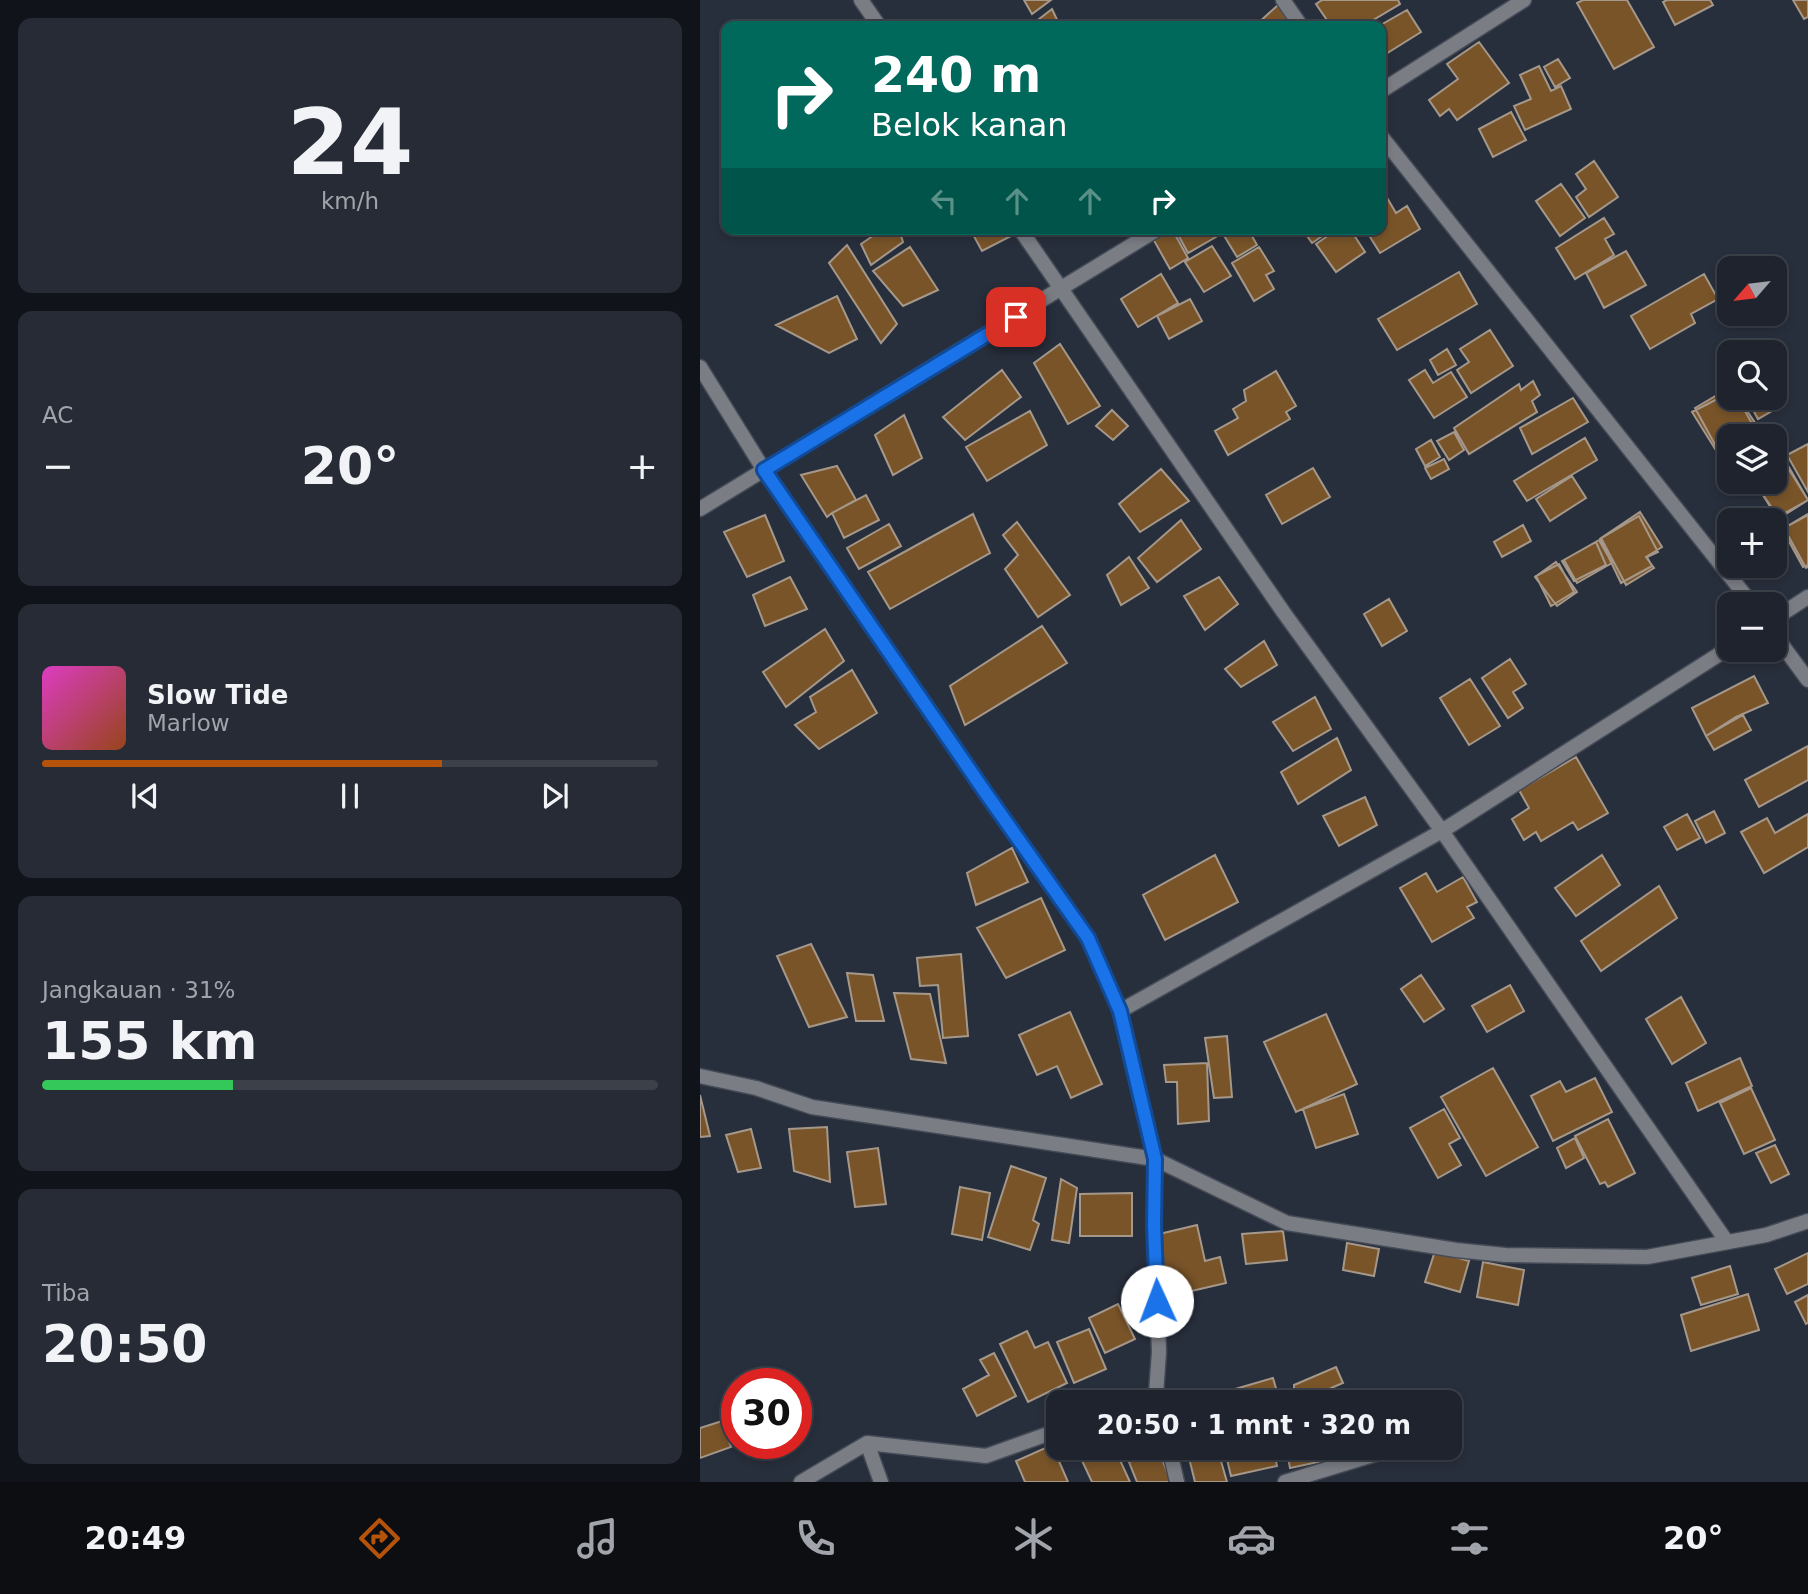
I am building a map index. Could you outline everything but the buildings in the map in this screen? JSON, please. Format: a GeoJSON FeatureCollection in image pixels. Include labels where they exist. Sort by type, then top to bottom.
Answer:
{"type":"FeatureCollection","features":[{"type":"Feature","properties":{"kind":"street"},"geometry":{"type":"LineString","coordinates":[[861,0],[876,21]]}},
{"type":"Feature","properties":{"kind":"street"},"geometry":{"type":"LineString","coordinates":[[1283,0],[1298,21]]}},
{"type":"Feature","properties":{"kind":"street"},"geometry":{"type":"LineString","coordinates":[[1386,88],[1524,0]]}},
{"type":"Feature","properties":{"kind":"street"},"geometry":{"type":"LineString","coordinates":[[1386,142],[1742,592]]}},
{"type":"Feature","properties":{"kind":"street"},"geometry":{"type":"LineString","coordinates":[[1024,235],[1284,612],[1442,831],[1727,1242]]}},
{"type":"Feature","properties":{"kind":"street"},"geometry":{"type":"LineString","coordinates":[[700,509],[1148,235]]}},
{"type":"Feature","properties":{"kind":"street"},"geometry":{"type":"LineString","coordinates":[[700,366],[764,470],[1088,938],[1120,1011],[1155,1159],[1157,1390]]}},
{"type":"Feature","properties":{"kind":"street"},"geometry":{"type":"LineString","coordinates":[[1787,611],[1808,597]]}},
{"type":"Feature","properties":{"kind":"street"},"geometry":{"type":"LineString","coordinates":[[1787,652],[1808,680]]}},
{"type":"Feature","properties":{"kind":"street"},"geometry":{"type":"LineString","coordinates":[[1120,1011],[1442,831],[1717,656]]}},
{"type":"Feature","properties":{"kind":"street"},"geometry":{"type":"LineString","coordinates":[[700,1076],[756,1088],[812,1107],[1155,1159],[1287,1223],[1455,1250],[1505,1255],[1647,1257],[1766,1235],[1808,1221]]}},
{"type":"Feature","properties":{"kind":"street"},"geometry":{"type":"LineString","coordinates":[[801,1482],[867,1443],[986,1456],[1046,1435]]}},
{"type":"Feature","properties":{"kind":"street"},"geometry":{"type":"LineString","coordinates":[[867,1443],[881,1482]]}},
{"type":"Feature","properties":{"kind":"street"},"geometry":{"type":"LineString","coordinates":[[1171,1460],[1177,1482]]}},
{"type":"Feature","properties":{"kind":"street"},"geometry":{"type":"LineString","coordinates":[[1285,1482],[1357,1460]]}},
{"type":"Feature","properties":{"kind":"route"},"geometry":{"type":"LineString","coordinates":[[1016,317],[764,470],[1088,938],[1120,1011],[1155,1159],[1157,1301]]}}]}
